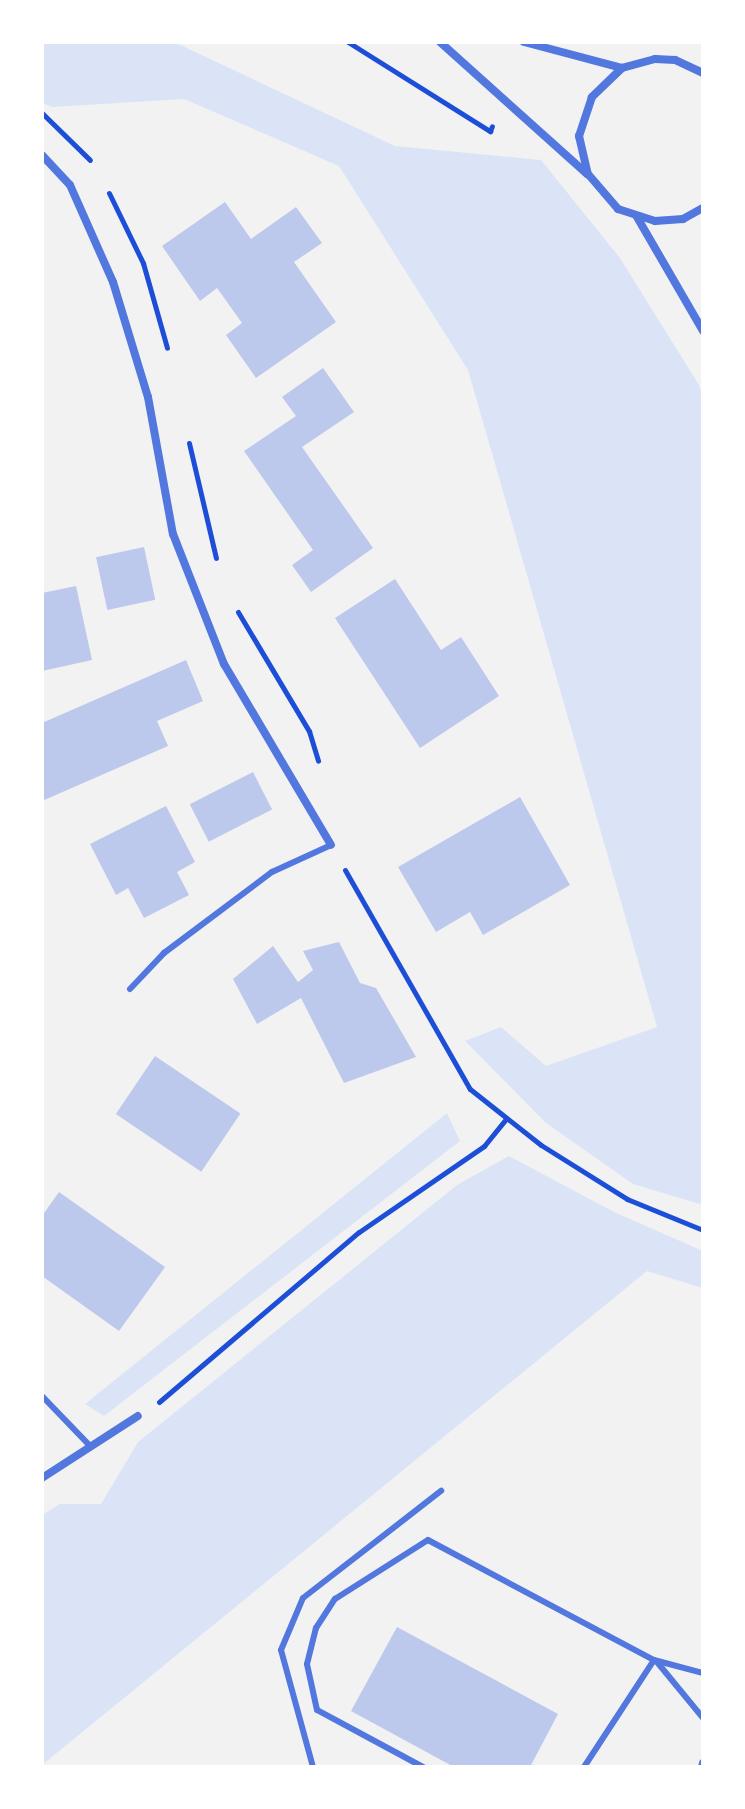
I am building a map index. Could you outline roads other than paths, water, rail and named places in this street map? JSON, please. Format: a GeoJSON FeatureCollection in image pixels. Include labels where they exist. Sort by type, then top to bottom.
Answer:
{"type":"FeatureCollection","features":[{"type":"Feature","properties":{"kind":"street"},"geometry":{"type":"LineString","coordinates":[[440,42],[588,174],[618,209],[637,217],[683,219],[703,208]]}},
{"type":"Feature","properties":{"kind":"street"},"geometry":{"type":"LineString","coordinates":[[524,42],[622,68]]}},
{"type":"Feature","properties":{"kind":"street"},"geometry":{"type":"LineString","coordinates":[[588,174],[581,155],[582,124],[592,97],[622,68],[655,59],[675,60],[703,73]]}},
{"type":"Feature","properties":{"kind":"street"},"geometry":{"type":"LineString","coordinates":[[42,155],[70,185],[113,282],[148,397],[173,534],[224,664],[331,845]]}},
{"type":"Feature","properties":{"kind":"street"},"geometry":{"type":"LineString","coordinates":[[637,217],[703,331]]}},
{"type":"Feature","properties":{"kind":"street"},"geometry":{"type":"LineString","coordinates":[[42,1478],[138,1416]]}},
{"type":"Feature","properties":{"kind":"lane"},"geometry":{"type":"LineString","coordinates":[[130,989],[164,953],[272,872],[331,845]]}},
{"type":"Feature","properties":{"kind":"lane"},"geometry":{"type":"LineString","coordinates":[[42,1396],[91,1447]]}},
{"type":"Feature","properties":{"kind":"lane"},"geometry":{"type":"LineString","coordinates":[[313,1767],[281,1650],[303,1598],[441,1491]]}},
{"type":"Feature","properties":{"kind":"lane"},"geometry":{"type":"LineString","coordinates":[[423,1767],[317,1710],[307,1664],[316,1628],[335,1599],[428,1540],[654,1660],[703,1673]]}},
{"type":"Feature","properties":{"kind":"lane"},"geometry":{"type":"LineString","coordinates":[[654,1660],[703,1718]]}},
{"type":"Feature","properties":{"kind":"lane"},"geometry":{"type":"LineString","coordinates":[[584,1767],[654,1660]]}}]}
